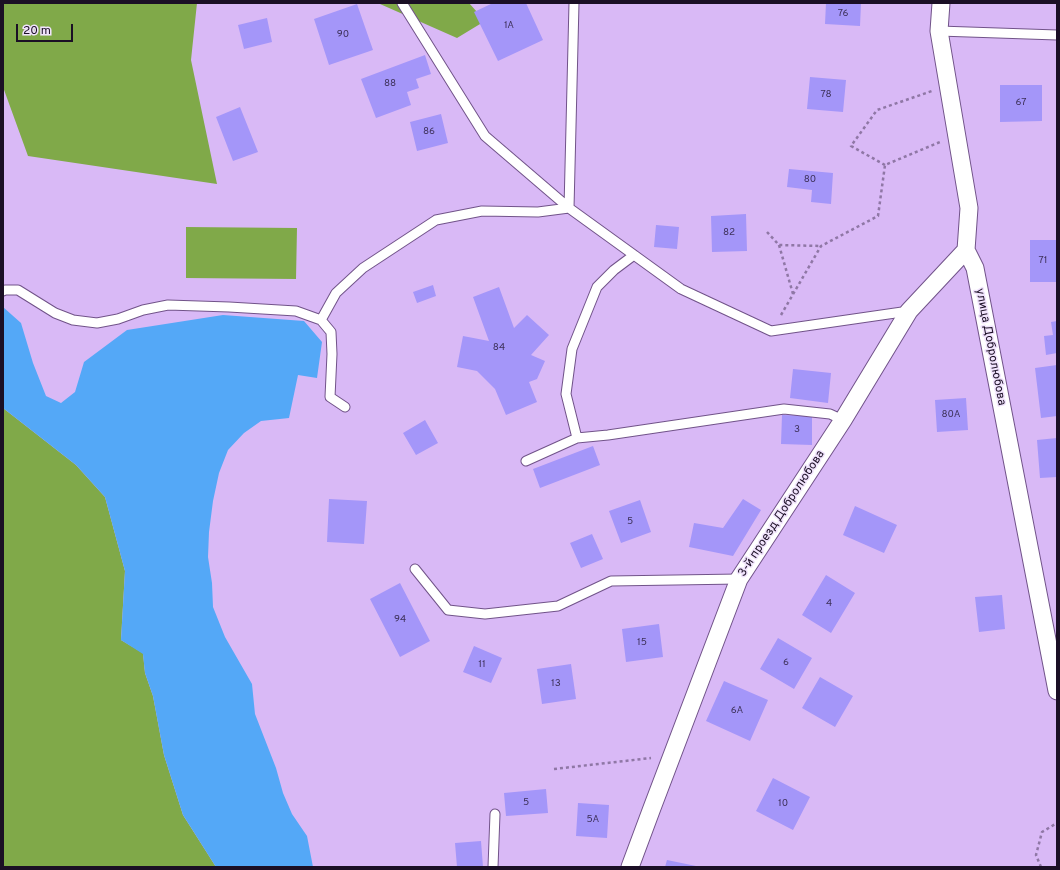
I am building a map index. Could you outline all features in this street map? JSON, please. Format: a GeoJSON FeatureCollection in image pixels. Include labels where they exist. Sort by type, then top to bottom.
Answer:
{"type":"FeatureCollection","features":[{"type":"Feature","properties":{"kind":"street"},"geometry":{"type":"LineString","coordinates":[[940,3],[939,31],[969,208],[966,250]]}},
{"type":"Feature","properties":{"kind":"street","name":"3-й проезд Добролюбова"},"geometry":{"type":"LineString","coordinates":[[630,867],[739,579],[843,420],[909,311],[966,250]]}},
{"type":"Feature","properties":{"kind":"street","name":"улица Добролюбова"},"geometry":{"type":"LineString","coordinates":[[966,250],[975,268],[1057,691]]}},
{"type":"Feature","properties":{"kind":"lane"},"geometry":{"type":"LineString","coordinates":[[402,3],[485,136],[569,208],[681,289],[771,331],[909,311]]}},
{"type":"Feature","properties":{"kind":"lane"},"geometry":{"type":"LineString","coordinates":[[569,208],[574,3]]}},
{"type":"Feature","properties":{"kind":"lane"},"geometry":{"type":"LineString","coordinates":[[939,31],[1057,35]]}},
{"type":"Feature","properties":{"kind":"lane"},"geometry":{"type":"LineString","coordinates":[[322,320],[336,293],[363,268],[436,220],[482,211],[538,212],[569,208]]}},
{"type":"Feature","properties":{"kind":"lane"},"geometry":{"type":"LineString","coordinates":[[577,438],[566,394],[572,348],[597,287],[614,270],[634,255]]}},
{"type":"Feature","properties":{"kind":"lane"},"geometry":{"type":"LineString","coordinates":[[3,291],[18,290],[55,313],[73,320],[97,323],[118,319],[143,310],[168,306],[229,307],[296,312],[322,320],[331,332],[332,354],[330,397],[345,406]]}},
{"type":"Feature","properties":{"kind":"lane"},"geometry":{"type":"LineString","coordinates":[[526,461],[577,438],[608,435],[784,409],[830,414],[843,420]]}},
{"type":"Feature","properties":{"kind":"lane"},"geometry":{"type":"LineString","coordinates":[[415,569],[448,610],[485,614],[558,606],[611,581],[739,579]]}},
{"type":"Feature","properties":{"kind":"lane"},"geometry":{"type":"LineString","coordinates":[[493,867],[495,814]]}},
{"type":"Feature","properties":{"kind":"path"},"geometry":{"type":"LineString","coordinates":[[885,165],[851,146],[877,110],[948,86]]}},
{"type":"Feature","properties":{"kind":"path"},"geometry":{"type":"LineString","coordinates":[[885,165],[956,135]]}},
{"type":"Feature","properties":{"kind":"path"},"geometry":{"type":"LineString","coordinates":[[779,245],[821,246],[878,216],[885,165]]}},
{"type":"Feature","properties":{"kind":"path"},"geometry":{"type":"LineString","coordinates":[[767,232],[779,245],[793,294]]}},
{"type":"Feature","properties":{"kind":"path"},"geometry":{"type":"LineString","coordinates":[[771,331],[821,246]]}},
{"type":"Feature","properties":{"kind":"path"},"geometry":{"type":"LineString","coordinates":[[554,769],[672,755]]}},
{"type":"Feature","properties":{"kind":"path"},"geometry":{"type":"LineString","coordinates":[[1041,867],[1036,855],[1042,832],[1057,823]]}},
{"type":"Feature","properties":{"kind":"green space"},"geometry":{"type":"Polygon","coordinates":[[[3,3],[197,3],[191,60],[217,184],[28,156],[3,87],[3,3]]]}},
{"type":"Feature","properties":{"kind":"green space"},"geometry":{"type":"Polygon","coordinates":[[[358,3],[469,3],[485,21],[457,38],[380,4],[358,3]]]}},
{"type":"Feature","properties":{"kind":"green space"},"geometry":{"type":"Polygon","coordinates":[[[186,227],[297,228],[296,279],[186,278],[186,227]]]}},
{"type":"Feature","properties":{"kind":"green space"},"geometry":{"type":"Polygon","coordinates":[[[3,408],[76,465],[105,497],[125,571],[121,640],[143,653],[145,673],[153,696],[164,755],[183,815],[216,867],[3,867],[3,408]]]}},
{"type":"Feature","properties":{"kind":"water"},"geometry":{"type":"Polygon","coordinates":[[[3,307],[21,323],[33,363],[46,396],[61,403],[75,392],[84,362],[127,330],[223,315],[304,321],[322,342],[317,378],[298,375],[289,418],[261,421],[244,433],[228,450],[219,473],[213,501],[209,532],[208,557],[212,583],[213,607],[225,637],[252,684],[255,714],[276,768],[283,793],[292,814],[307,836],[313,867],[216,867],[183,815],[164,755],[153,696],[145,673],[143,654],[121,640],[125,571],[105,497],[76,465],[3,408],[3,307]]]}},
{"type":"Feature","properties":{"kind":"building"},"geometry":{"type":"Polygon","coordinates":[[[493,3],[526,3],[543,40],[498,61],[474,12],[493,3]]]}},
{"type":"Feature","properties":{"kind":"building"},"geometry":{"type":"Polygon","coordinates":[[[826,3],[861,3],[860,26],[825,24],[826,3]]]}},
{"type":"Feature","properties":{"kind":"building"},"geometry":{"type":"Polygon","coordinates":[[[357,4],[373,50],[329,65],[314,19],[357,4]]]}},
{"type":"Feature","properties":{"kind":"building"},"geometry":{"type":"Polygon","coordinates":[[[267,18],[272,42],[244,49],[238,25],[267,18]]]}},
{"type":"Feature","properties":{"kind":"building"},"geometry":{"type":"Polygon","coordinates":[[[425,55],[431,74],[416,79],[419,88],[407,92],[411,105],[376,118],[361,79],[425,55]]]}},
{"type":"Feature","properties":{"kind":"building"},"geometry":{"type":"Polygon","coordinates":[[[810,77],[846,80],[843,112],[807,109],[810,77]]]}},
{"type":"Feature","properties":{"kind":"building"},"geometry":{"type":"Polygon","coordinates":[[[1000,85],[1042,85],[1042,121],[1000,122],[1000,85]]]}},
{"type":"Feature","properties":{"kind":"building"},"geometry":{"type":"Polygon","coordinates":[[[240,107],[258,152],[233,161],[216,117],[240,107]]]}},
{"type":"Feature","properties":{"kind":"building"},"geometry":{"type":"Polygon","coordinates":[[[441,114],[448,143],[417,151],[410,122],[441,114]]]}},
{"type":"Feature","properties":{"kind":"building"},"geometry":{"type":"Polygon","coordinates":[[[789,169],[833,173],[831,204],[811,202],[812,190],[787,187],[789,169]]]}},
{"type":"Feature","properties":{"kind":"building"},"geometry":{"type":"Polygon","coordinates":[[[746,214],[747,251],[712,252],[711,216],[746,214]]]}},
{"type":"Feature","properties":{"kind":"building"},"geometry":{"type":"Polygon","coordinates":[[[656,225],[679,227],[677,249],[654,247],[656,225]]]}},
{"type":"Feature","properties":{"kind":"building"},"geometry":{"type":"Polygon","coordinates":[[[1030,240],[1057,240],[1057,282],[1030,282],[1030,240]]]}},
{"type":"Feature","properties":{"kind":"building"},"geometry":{"type":"Polygon","coordinates":[[[433,285],[436,296],[417,303],[413,292],[433,285]]]}},
{"type":"Feature","properties":{"kind":"building"},"geometry":{"type":"Polygon","coordinates":[[[499,287],[514,328],[527,315],[549,335],[531,355],[545,361],[537,379],[529,382],[537,402],[506,415],[495,389],[477,371],[457,367],[463,336],[489,341],[473,297],[499,287]]]}},
{"type":"Feature","properties":{"kind":"building"},"geometry":{"type":"Polygon","coordinates":[[[1057,321],[1057,353],[1046,355],[1044,336],[1053,335],[1051,322],[1057,321]]]}},
{"type":"Feature","properties":{"kind":"building"},"geometry":{"type":"Polygon","coordinates":[[[1057,365],[1057,416],[1041,418],[1035,368],[1057,365]]]}},
{"type":"Feature","properties":{"kind":"building"},"geometry":{"type":"Polygon","coordinates":[[[793,369],[831,373],[828,403],[790,398],[793,369]]]}},
{"type":"Feature","properties":{"kind":"building"},"geometry":{"type":"Polygon","coordinates":[[[966,398],[968,430],[937,432],[935,400],[966,398]]]}},
{"type":"Feature","properties":{"kind":"building"},"geometry":{"type":"Polygon","coordinates":[[[782,415],[812,416],[812,445],[781,444],[782,415]]]}},
{"type":"Feature","properties":{"kind":"building"},"geometry":{"type":"Polygon","coordinates":[[[425,420],[438,443],[416,455],[403,433],[425,420]]]}},
{"type":"Feature","properties":{"kind":"building"},"geometry":{"type":"Polygon","coordinates":[[[1057,438],[1057,477],[1040,478],[1037,440],[1057,438]]]}},
{"type":"Feature","properties":{"kind":"building"},"geometry":{"type":"Polygon","coordinates":[[[593,446],[600,465],[540,488],[533,469],[593,446]]]}},
{"type":"Feature","properties":{"kind":"building"},"geometry":{"type":"Polygon","coordinates":[[[329,499],[367,501],[364,544],[327,542],[329,499]]]}},
{"type":"Feature","properties":{"kind":"building"},"geometry":{"type":"Polygon","coordinates":[[[743,499],[761,510],[733,556],[689,547],[694,523],[723,528],[743,499]]]}},
{"type":"Feature","properties":{"kind":"building"},"geometry":{"type":"Polygon","coordinates":[[[640,500],[651,532],[621,543],[609,511],[640,500]]]}},
{"type":"Feature","properties":{"kind":"building"},"geometry":{"type":"Polygon","coordinates":[[[855,506],[897,525],[884,553],[843,535],[855,506]]]}},
{"type":"Feature","properties":{"kind":"building"},"geometry":{"type":"Polygon","coordinates":[[[592,534],[603,559],[581,568],[570,543],[592,534]]]}},
{"type":"Feature","properties":{"kind":"building"},"geometry":{"type":"Polygon","coordinates":[[[826,575],[855,593],[831,633],[802,615],[826,575]]]}},
{"type":"Feature","properties":{"kind":"building"},"geometry":{"type":"Polygon","coordinates":[[[400,583],[430,641],[400,657],[370,599],[400,583]]]}},
{"type":"Feature","properties":{"kind":"building"},"geometry":{"type":"Polygon","coordinates":[[[1002,595],[1005,629],[979,632],[975,597],[1002,595]]]}},
{"type":"Feature","properties":{"kind":"building"},"geometry":{"type":"Polygon","coordinates":[[[659,624],[663,657],[626,662],[622,629],[659,624]]]}},
{"type":"Feature","properties":{"kind":"building"},"geometry":{"type":"Polygon","coordinates":[[[778,638],[812,658],[794,689],[760,669],[778,638]]]}},
{"type":"Feature","properties":{"kind":"building"},"geometry":{"type":"Polygon","coordinates":[[[474,646],[502,658],[491,683],[463,672],[474,646]]]}},
{"type":"Feature","properties":{"kind":"building"},"geometry":{"type":"Polygon","coordinates":[[[571,664],[576,699],[542,704],[537,669],[571,664]]]}},
{"type":"Feature","properties":{"kind":"building"},"geometry":{"type":"Polygon","coordinates":[[[820,677],[853,696],[835,727],[802,708],[820,677]]]}},
{"type":"Feature","properties":{"kind":"building"},"geometry":{"type":"Polygon","coordinates":[[[724,681],[768,700],[750,741],[706,721],[724,681]]]}},
{"type":"Feature","properties":{"kind":"building"},"geometry":{"type":"Polygon","coordinates":[[[773,778],[810,797],[793,830],[756,811],[773,778]]]}},
{"type":"Feature","properties":{"kind":"building"},"geometry":{"type":"Polygon","coordinates":[[[546,789],[548,813],[506,816],[504,793],[546,789]]]}},
{"type":"Feature","properties":{"kind":"building"},"geometry":{"type":"Polygon","coordinates":[[[578,803],[609,805],[607,838],[576,836],[578,803]]]}},
{"type":"Feature","properties":{"kind":"building"},"geometry":{"type":"Polygon","coordinates":[[[481,841],[483,867],[457,867],[455,843],[481,841]]]}},
{"type":"Feature","properties":{"kind":"building"},"geometry":{"type":"Polygon","coordinates":[[[667,860],[696,866],[696,867],[665,867],[667,860]]]}}]}
